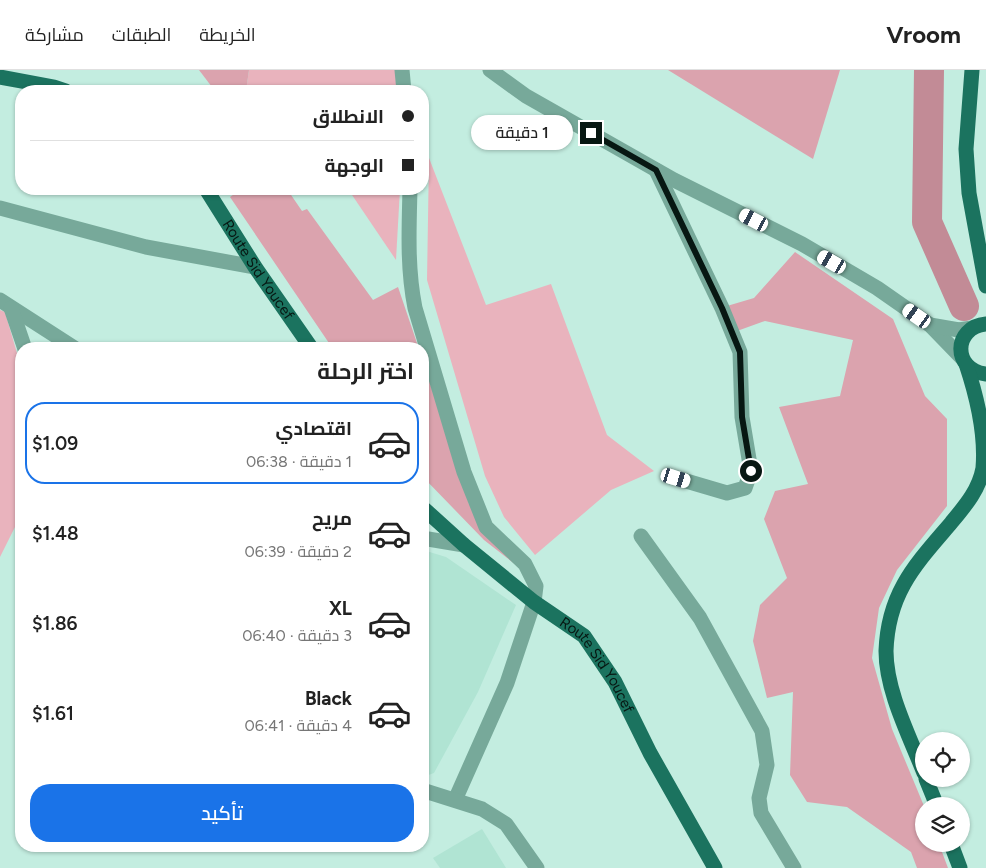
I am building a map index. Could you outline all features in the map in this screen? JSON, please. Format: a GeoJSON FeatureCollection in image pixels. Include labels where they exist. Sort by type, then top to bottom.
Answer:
{"type":"FeatureCollection","features":[{"type":"Feature","properties":{"kind":"main road"},"geometry":{"type":"LineString","coordinates":[[972,70],[966,149],[969,193],[986,286]]}},
{"type":"Feature","properties":{"kind":"main road"},"geometry":{"type":"LineString","coordinates":[[0,77],[43,85]]}},
{"type":"Feature","properties":{"kind":"main road","name":"Route Sid Youcef"},"geometry":{"type":"LineString","coordinates":[[210,195],[255,268],[307,342]]}},
{"type":"Feature","properties":{"kind":"main road"},"geometry":{"type":"LineString","coordinates":[[915,749],[888,678],[886,651],[889,627],[896,596],[912,570],[969,502],[977,488],[983,467],[985,439],[980,409],[961,347],[964,336],[979,326]]}},
{"type":"Feature","properties":{"kind":"main road"},"geometry":{"type":"LineString","coordinates":[[964,361],[972,370],[986,374]]}},
{"type":"Feature","properties":{"kind":"main road","name":"Route Sid Youcef"},"geometry":{"type":"LineString","coordinates":[[429,513],[464,545],[534,602],[584,636],[615,682],[650,753],[715,868]]}},
{"type":"Feature","properties":{"kind":"main road"},"geometry":{"type":"LineString","coordinates":[[954,852],[960,868]]}},
{"type":"Feature","properties":{"kind":"street"},"geometry":{"type":"LineString","coordinates":[[402,70],[403,85]]}},
{"type":"Feature","properties":{"kind":"street"},"geometry":{"type":"LineString","coordinates":[[490,70],[526,96],[656,170],[802,244],[878,288],[930,325],[964,361]]}},
{"type":"Feature","properties":{"kind":"street"},"geometry":{"type":"LineString","coordinates":[[656,170],[722,308],[740,352],[742,417],[751,471],[745,488],[727,493],[676,478]]}},
{"type":"Feature","properties":{"kind":"street"},"geometry":{"type":"LineString","coordinates":[[410,195],[410,286],[426,342]]}},
{"type":"Feature","properties":{"kind":"street"},"geometry":{"type":"LineString","coordinates":[[0,208],[146,247],[255,268]]}},
{"type":"Feature","properties":{"kind":"street"},"geometry":{"type":"LineString","coordinates":[[6,304],[22,342]]}},
{"type":"Feature","properties":{"kind":"street"},"geometry":{"type":"LineString","coordinates":[[6,304],[65,342]]}},
{"type":"Feature","properties":{"kind":"street"},"geometry":{"type":"LineString","coordinates":[[930,325],[959,330],[979,326]]}},
{"type":"Feature","properties":{"kind":"street"},"geometry":{"type":"LineString","coordinates":[[429,353],[464,472],[486,527],[525,564],[536,586],[534,602],[507,683],[455,800]]}},
{"type":"Feature","properties":{"kind":"street"},"geometry":{"type":"LineString","coordinates":[[641,536],[700,618],[762,731],[767,765],[760,798],[761,813],[794,868]]}},
{"type":"Feature","properties":{"kind":"street"},"geometry":{"type":"LineString","coordinates":[[429,539],[464,545]]}},
{"type":"Feature","properties":{"kind":"street"},"geometry":{"type":"LineString","coordinates":[[429,792],[482,808],[506,824],[537,868]]}},
{"type":"Feature","properties":{"kind":"shaded area"},"geometry":{"type":"Polygon","coordinates":[[[199,70],[249,70],[247,85],[210,85],[199,70]]]}},
{"type":"Feature","properties":{"kind":"shaded area"},"geometry":{"type":"Polygon","coordinates":[[[249,70],[398,70],[399,85],[247,85],[249,70]]]}},
{"type":"Feature","properties":{"kind":"shaded area"},"geometry":{"type":"Polygon","coordinates":[[[668,70],[840,70],[813,159],[668,70]]]}},
{"type":"Feature","properties":{"kind":"shaded area"},"geometry":{"type":"Polygon","coordinates":[[[429,158],[486,305],[551,284],[607,435],[654,471],[611,490],[535,555],[504,517],[485,476],[427,280],[429,158]]]}},
{"type":"Feature","properties":{"kind":"shaded area"},"geometry":{"type":"Polygon","coordinates":[[[233,195],[291,195],[302,211],[307,209],[373,300],[398,287],[417,342],[328,342],[230,197],[233,195]]]}},
{"type":"Feature","properties":{"kind":"shaded area"},"geometry":{"type":"Polygon","coordinates":[[[352,195],[400,195],[396,260],[352,195]]]}},
{"type":"Feature","properties":{"kind":"shaded area"},"geometry":{"type":"Polygon","coordinates":[[[795,252],[893,319],[925,396],[947,419],[947,506],[897,570],[879,608],[872,658],[892,729],[920,797],[915,797],[915,852],[942,852],[948,868],[917,868],[911,852],[847,807],[807,802],[790,775],[793,692],[767,698],[753,641],[760,605],[787,578],[764,519],[775,491],[808,484],[779,407],[840,396],[853,340],[765,321],[737,331],[727,306],[754,298],[795,252]]]}},
{"type":"Feature","properties":{"kind":"shaded area"},"geometry":{"type":"Polygon","coordinates":[[[0,310],[5,312],[15,346],[15,527],[0,557],[0,310]]]}},
{"type":"Feature","properties":{"kind":"shaded area"},"geometry":{"type":"Polygon","coordinates":[[[429,380],[469,504],[520,568],[484,540],[429,483],[429,380]]]}},
{"type":"Feature","properties":{"kind":"shaded area"},"geometry":{"type":"Polygon","coordinates":[[[429,552],[446,557],[516,605],[478,692],[434,773],[429,775],[429,552]]]}},
{"type":"Feature","properties":{"kind":"shaded area"},"geometry":{"type":"Polygon","coordinates":[[[482,829],[506,868],[440,868],[433,858],[482,829]]]}},
{"type":"Feature","properties":{"kind":"waterway"},"geometry":{"type":"LineString","coordinates":[[929,70],[927,222],[964,306]]}},
{"type":"Feature","properties":{"kind":"route"},"geometry":{"type":"LineString","coordinates":[[591,133],[656,170],[722,308],[740,352],[742,417],[751,471]]}}]}
